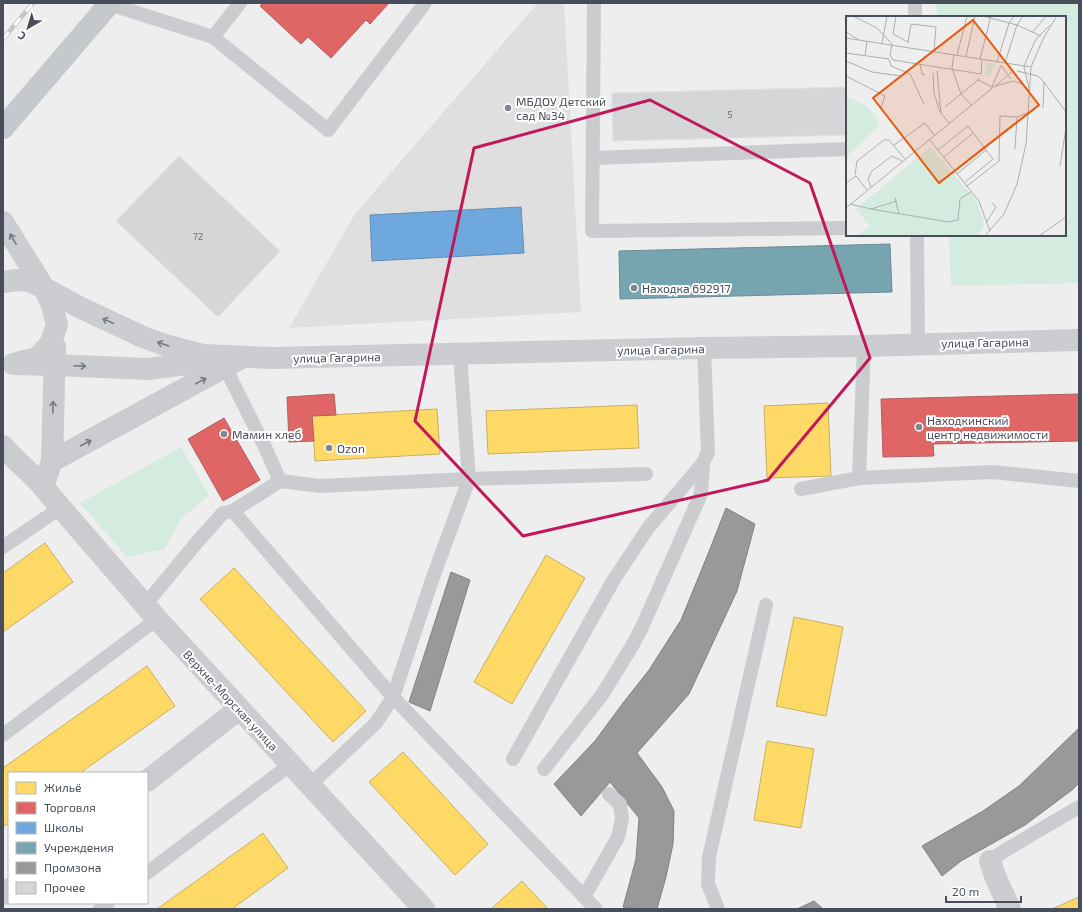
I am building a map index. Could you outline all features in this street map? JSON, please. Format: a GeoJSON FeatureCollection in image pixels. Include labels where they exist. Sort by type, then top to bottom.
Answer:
{"type":"FeatureCollection","features":[{"type":"Feature","properties":{"kind":"main road"},"geometry":{"type":"LineString","coordinates":[[3,128],[110,4]]}},
{"type":"Feature","properties":{"kind":"main road","name":"улица Гагарина"},"geometry":{"type":"LineString","coordinates":[[3,222],[37,285]]}},
{"type":"Feature","properties":{"kind":"main road","name":"улица Гагарина"},"geometry":{"type":"LineString","coordinates":[[3,267],[81,308],[143,337],[162,344],[234,362]]}},
{"type":"Feature","properties":{"kind":"main road"},"geometry":{"type":"LineString","coordinates":[[3,282],[17,280],[37,285],[51,302],[57,325],[50,344],[37,358],[8,362]]}},
{"type":"Feature","properties":{"kind":"main road","name":"улица Гагарина"},"geometry":{"type":"LineString","coordinates":[[8,362],[148,369],[272,358],[704,348],[864,346],[1079,340]]}},
{"type":"Feature","properties":{"kind":"street"},"geometry":{"type":"LineString","coordinates":[[43,486],[52,461],[54,365],[57,325]]}},
{"type":"Feature","properties":{"kind":"street"},"geometry":{"type":"LineString","coordinates":[[52,461],[234,362]]}},
{"type":"Feature","properties":{"kind":"street","name":"Верхне-Морская улица"},"geometry":{"type":"LineString","coordinates":[[6,453],[43,486],[60,508],[151,612],[423,909]]}},
{"type":"Feature","properties":{"kind":"street"},"geometry":{"type":"LineString","coordinates":[[148,780],[239,709]]}},
{"type":"Feature","properties":{"kind":"street"},"geometry":{"type":"LineString","coordinates":[[990,861],[1010,909]]}},
{"type":"Feature","properties":{"kind":"lane"},"geometry":{"type":"LineString","coordinates":[[213,37],[240,3]]}},
{"type":"Feature","properties":{"kind":"lane"},"geometry":{"type":"LineString","coordinates":[[110,4],[213,37],[328,130],[426,3]]}},
{"type":"Feature","properties":{"kind":"lane"},"geometry":{"type":"LineString","coordinates":[[594,3],[592,231],[846,228]]}},
{"type":"Feature","properties":{"kind":"lane"},"geometry":{"type":"LineString","coordinates":[[915,3],[915,16]]}},
{"type":"Feature","properties":{"kind":"lane"},"geometry":{"type":"LineString","coordinates":[[593,158],[846,149]]}},
{"type":"Feature","properties":{"kind":"lane"},"geometry":{"type":"LineString","coordinates":[[917,236],[918,344]]}},
{"type":"Feature","properties":{"kind":"lane"},"geometry":{"type":"LineString","coordinates":[[859,478],[864,346]]}},
{"type":"Feature","properties":{"kind":"lane"},"geometry":{"type":"LineString","coordinates":[[513,759],[613,581],[648,528],[703,463],[708,452],[704,348]]}},
{"type":"Feature","properties":{"kind":"lane"},"geometry":{"type":"LineString","coordinates":[[310,785],[376,722],[393,697],[432,580],[469,479],[460,354]]}},
{"type":"Feature","properties":{"kind":"lane"},"geometry":{"type":"LineString","coordinates":[[234,362],[265,447],[280,481]]}},
{"type":"Feature","properties":{"kind":"lane"},"geometry":{"type":"LineString","coordinates":[[544,769],[602,695],[642,627],[701,494],[703,463]]}},
{"type":"Feature","properties":{"kind":"lane"},"geometry":{"type":"LineString","coordinates":[[801,489],[859,478],[993,472],[1079,481]]}},
{"type":"Feature","properties":{"kind":"lane"},"geometry":{"type":"LineString","coordinates":[[3,735],[151,612],[198,541],[223,513],[232,511],[280,481],[320,486],[469,479],[646,474]]}},
{"type":"Feature","properties":{"kind":"lane"},"geometry":{"type":"LineString","coordinates":[[3,547],[60,508]]}},
{"type":"Feature","properties":{"kind":"lane"},"geometry":{"type":"LineString","coordinates":[[232,511],[393,697],[596,909]]}},
{"type":"Feature","properties":{"kind":"lane"},"geometry":{"type":"LineString","coordinates":[[718,909],[708,884],[709,857],[766,605]]}},
{"type":"Feature","properties":{"kind":"lane"},"geometry":{"type":"LineString","coordinates":[[148,872],[291,764]]}},
{"type":"Feature","properties":{"kind":"lane"},"geometry":{"type":"LineString","coordinates":[[584,897],[618,836],[622,819],[620,804],[609,794]]}},
{"type":"Feature","properties":{"kind":"lane"},"geometry":{"type":"LineString","coordinates":[[990,861],[1004,851],[1079,807]]}},
{"type":"Feature","properties":{"kind":"highlighted area"},"geometry":{"type":"Polygon","coordinates":[[[650,100],[810,183],[870,358],[768,480],[523,536],[415,421],[474,148],[650,100]]]}},
{"type":"Feature","properties":{"kind":"shaded area","name":"МБДОУ Детский сад №34"},"geometry":{"type":"Polygon","coordinates":[[[538,3],[564,3],[581,312],[289,328],[355,214],[538,3]]]}},
{"type":"Feature","properties":{"kind":"green space"},"geometry":{"type":"Polygon","coordinates":[[[936,3],[1079,3],[1079,283],[951,286],[949,236],[1066,236],[1066,16],[937,16],[936,3]]]}},
{"type":"Feature","properties":{"kind":"green space"},"geometry":{"type":"Polygon","coordinates":[[[181,447],[209,495],[182,518],[164,549],[127,557],[80,503],[181,447]]]}},
{"type":"Feature","properties":{"kind":"building: Жильё"},"geometry":{"type":"Polygon","coordinates":[[[828,403],[831,476],[767,478],[764,406],[828,403]]]}},
{"type":"Feature","properties":{"kind":"building: Жильё"},"geometry":{"type":"Polygon","coordinates":[[[637,405],[639,448],[488,454],[486,411],[637,405]]]}},
{"type":"Feature","properties":{"kind":"building: Жильё"},"geometry":{"type":"Polygon","coordinates":[[[437,409],[440,454],[315,461],[312,416],[437,409]]]}},
{"type":"Feature","properties":{"kind":"building: Жильё"},"geometry":{"type":"Polygon","coordinates":[[[45,543],[73,582],[3,632],[3,573],[45,543]]]}},
{"type":"Feature","properties":{"kind":"building: Жильё"},"geometry":{"type":"Polygon","coordinates":[[[546,555],[585,578],[512,704],[474,682],[546,555]]]}},
{"type":"Feature","properties":{"kind":"building: Жильё"},"geometry":{"type":"Polygon","coordinates":[[[234,568],[366,711],[333,742],[200,599],[234,568]]]}},
{"type":"Feature","properties":{"kind":"building: Жильё"},"geometry":{"type":"Polygon","coordinates":[[[794,617],[843,627],[826,716],[776,706],[794,617]]]}},
{"type":"Feature","properties":{"kind":"building: Жильё"},"geometry":{"type":"Polygon","coordinates":[[[147,666],[175,706],[81,772],[8,772],[8,824],[3,827],[3,768],[147,666]]]}},
{"type":"Feature","properties":{"kind":"building: Жильё"},"geometry":{"type":"Polygon","coordinates":[[[767,741],[814,749],[801,828],[754,820],[767,741]]]}},
{"type":"Feature","properties":{"kind":"building: Жильё"},"geometry":{"type":"Polygon","coordinates":[[[403,752],[488,844],[455,875],[369,782],[403,752]]]}},
{"type":"Feature","properties":{"kind":"building: Жильё"},"geometry":{"type":"Polygon","coordinates":[[[263,833],[288,868],[232,909],[157,909],[263,833]]]}},
{"type":"Feature","properties":{"kind":"building: Жильё"},"geometry":{"type":"Polygon","coordinates":[[[522,881],[548,909],[491,909],[522,881]]]}},
{"type":"Feature","properties":{"kind":"building: Жильё"},"geometry":{"type":"Polygon","coordinates":[[[1079,897],[1079,909],[1052,909],[1079,897]]]}},
{"type":"Feature","properties":{"kind":"building: Торговля"},"geometry":{"type":"Polygon","coordinates":[[[263,3],[389,3],[370,24],[366,20],[331,58],[308,37],[301,44],[260,6],[263,3]]]}},
{"type":"Feature","properties":{"kind":"building: Торговля"},"geometry":{"type":"Polygon","coordinates":[[[334,394],[336,415],[312,416],[314,441],[289,442],[287,397],[334,394]]]}},
{"type":"Feature","properties":{"kind":"building: Торговля"},"geometry":{"type":"Polygon","coordinates":[[[1079,394],[1079,441],[933,444],[934,456],[883,457],[881,399],[1079,394]]]}},
{"type":"Feature","properties":{"kind":"building: Торговля"},"geometry":{"type":"Polygon","coordinates":[[[224,418],[260,480],[223,501],[188,439],[224,418]]]}},
{"type":"Feature","properties":{"kind":"building: Школы"},"geometry":{"type":"Polygon","coordinates":[[[521,207],[524,253],[372,261],[370,215],[521,207]]]}},
{"type":"Feature","properties":{"kind":"building: Учреждения"},"geometry":{"type":"Polygon","coordinates":[[[890,244],[892,292],[620,299],[619,251],[890,244]]]}},
{"type":"Feature","properties":{"kind":"building: Промзона"},"geometry":{"type":"Polygon","coordinates":[[[726,508],[755,524],[737,591],[689,694],[637,753],[662,787],[674,811],[673,844],[666,877],[657,909],[623,907],[636,859],[639,818],[610,782],[581,816],[554,784],[595,741],[649,670],[681,620],[726,508]]]}},
{"type":"Feature","properties":{"kind":"building: Промзона"},"geometry":{"type":"Polygon","coordinates":[[[451,572],[470,580],[430,711],[409,702],[451,572]]]}},
{"type":"Feature","properties":{"kind":"building: Промзона"},"geometry":{"type":"Polygon","coordinates":[[[1079,728],[1079,783],[1072,790],[1025,825],[961,861],[942,876],[922,846],[983,811],[1019,786],[1079,728]]]}},
{"type":"Feature","properties":{"kind":"building: Промзона"},"geometry":{"type":"Polygon","coordinates":[[[814,901],[823,909],[797,909],[814,901]]]}},
{"type":"Feature","properties":{"kind":"building: Прочее"},"geometry":{"type":"Polygon","coordinates":[[[846,87],[846,135],[613,141],[612,93],[846,87]]]}},
{"type":"Feature","properties":{"kind":"building: Прочее"},"geometry":{"type":"Polygon","coordinates":[[[179,156],[280,251],[218,317],[116,221],[179,156]]]}},
{"type":"Feature","properties":{"kind":"railway"},"geometry":{"type":"LineString","coordinates":[[3,39],[33,3]]}},
{"type":"Feature","properties":{"kind":"place","name":"МБДОУ Детский сад №34"},"geometry":{"type":"Point","coordinates":[508,108]}},
{"type":"Feature","properties":{"kind":"place","name":"Находка 692917"},"geometry":{"type":"Point","coordinates":[634,288]}},
{"type":"Feature","properties":{"kind":"place","name":"Находкинский центр недвижимости"},"geometry":{"type":"Point","coordinates":[919,427]}},
{"type":"Feature","properties":{"kind":"place","name":"Мамин хлеб"},"geometry":{"type":"Point","coordinates":[224,434]}},
{"type":"Feature","properties":{"kind":"place","name":"Ozon"},"geometry":{"type":"Point","coordinates":[329,448]}}]}
